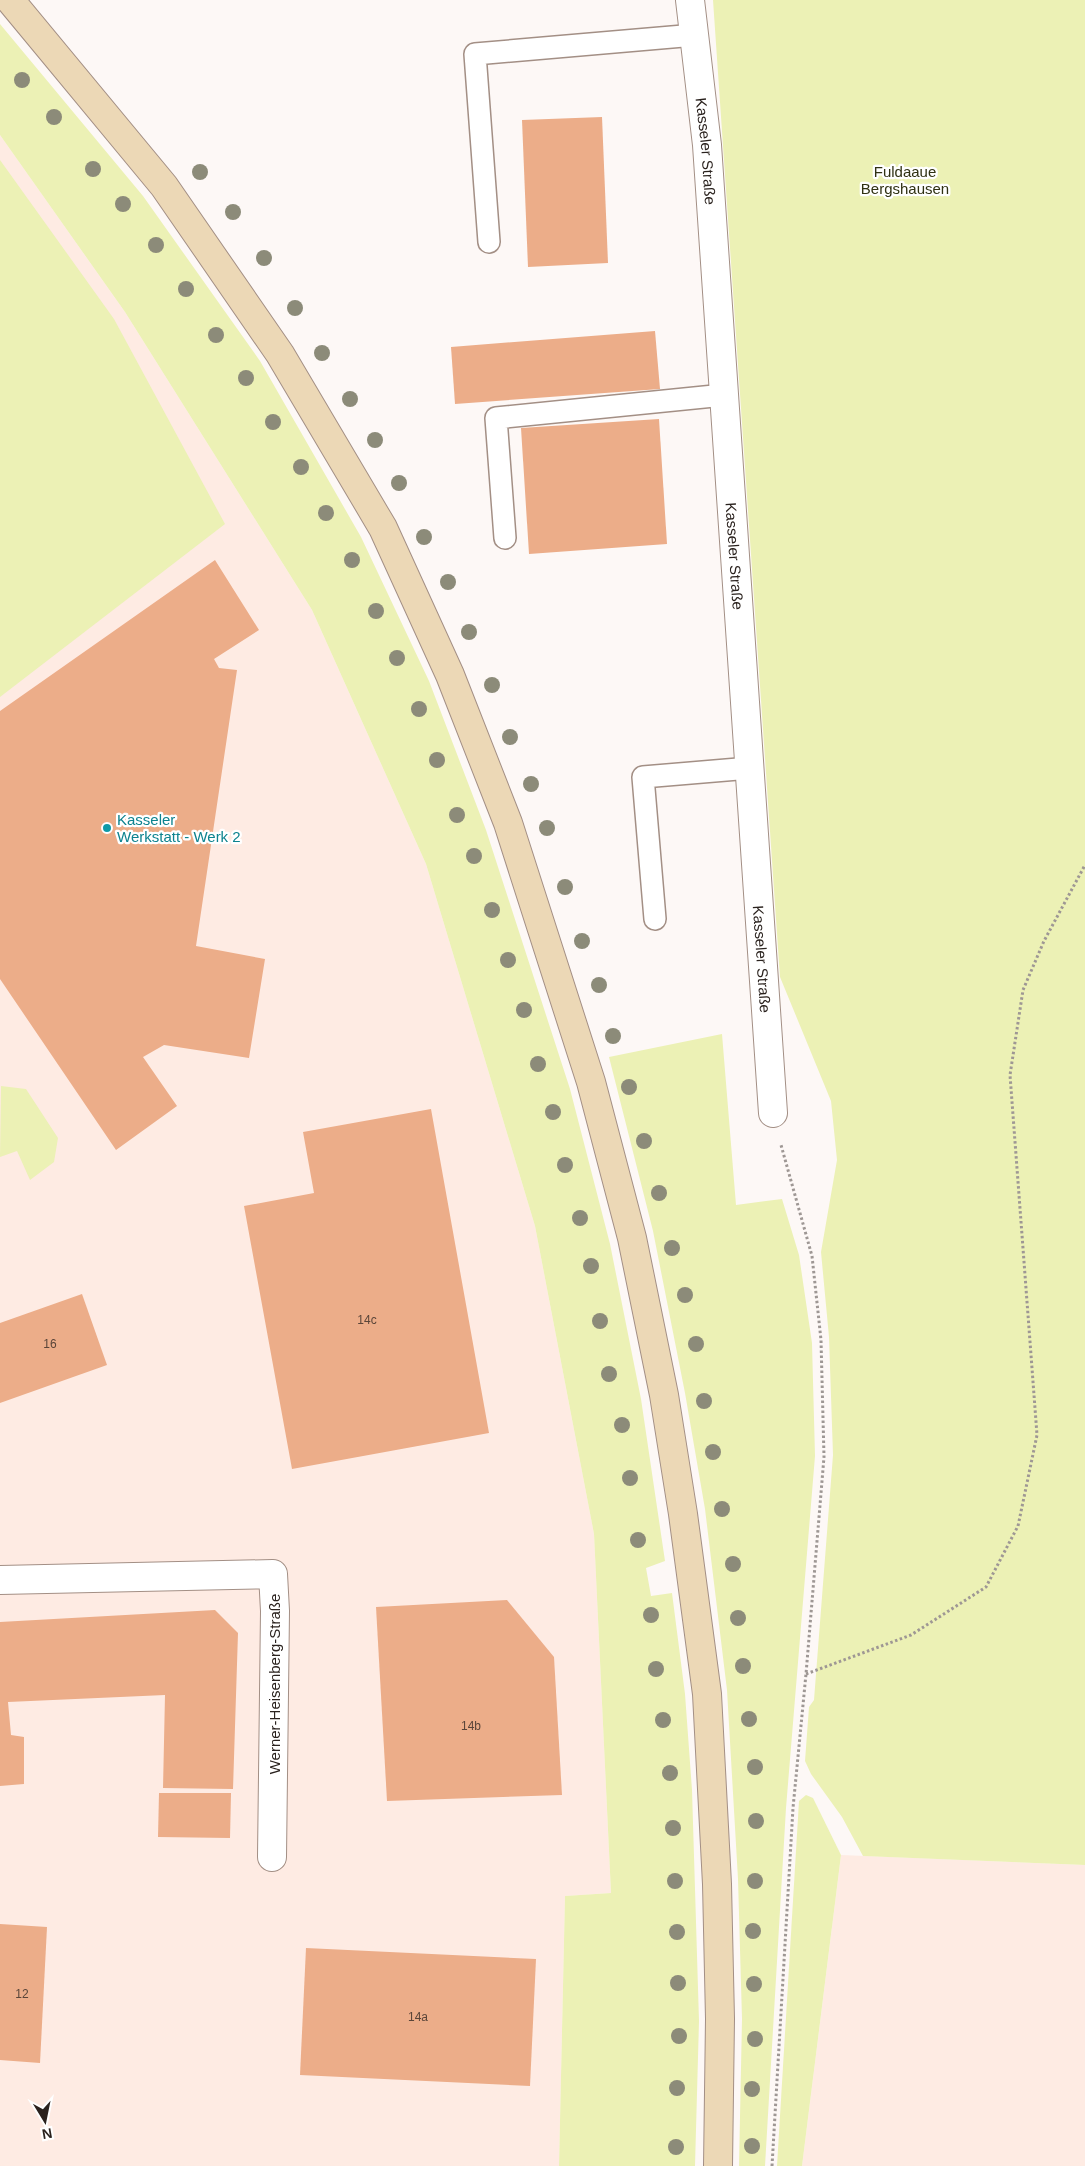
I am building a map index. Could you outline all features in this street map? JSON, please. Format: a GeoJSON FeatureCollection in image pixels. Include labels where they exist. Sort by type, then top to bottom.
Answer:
{"type":"FeatureCollection","features":[{"type":"Feature","properties":{"kind":"main road"},"geometry":{"type":"LineString","coordinates":[[10,0],[164,186],[280,354],[383,528],[450,675],[508,823],[591,1082],[632,1238],[664,1395],[683,1514],[707,1694],[717,1884],[720,2019],[718,2166]]}},
{"type":"Feature","properties":{"kind":"street","name":"Kasseler Straße"},"geometry":{"type":"LineString","coordinates":[[690,0],[707,145],[773,1113]]}},
{"type":"Feature","properties":{"kind":"street","name":"Werner-Heisenberg-Straße"},"geometry":{"type":"LineString","coordinates":[[0,1580],[272,1574],[275,1620],[272,1857]]}},
{"type":"Feature","properties":{"kind":"lane"},"geometry":{"type":"LineString","coordinates":[[489,242],[475,54],[695,35]]}},
{"type":"Feature","properties":{"kind":"lane"},"geometry":{"type":"LineString","coordinates":[[505,538],[496,418],[724,395]]}},
{"type":"Feature","properties":{"kind":"lane"},"geometry":{"type":"LineString","coordinates":[[655,919],[643,776],[750,768]]}},
{"type":"Feature","properties":{"kind":"path"},"geometry":{"type":"LineString","coordinates":[[806,1674],[911,1635],[986,1587],[1018,1526],[1037,1435],[1010,1075],[1023,990],[1044,941],[1085,865]]}},
{"type":"Feature","properties":{"kind":"path"},"geometry":{"type":"LineString","coordinates":[[772,2166],[793,1808],[824,1456],[821,1340],[812,1256],[773,1113]]}},
{"type":"Feature","properties":{"kind":"shaded area"},"geometry":{"type":"Polygon","coordinates":[[[0,135],[125,312],[312,610],[426,864],[535,1226],[594,1534],[611,1893],[565,1896],[559,2166],[0,2166],[0,135]]]}},
{"type":"Feature","properties":{"kind":"shaded area"},"geometry":{"type":"Polygon","coordinates":[[[841,1855],[1085,1865],[1085,2166],[802,2166],[841,1855]]]}},
{"type":"Feature","properties":{"kind":"green space","name":"Fuldaaue Bergshausen"},"geometry":{"type":"Polygon","coordinates":[[[713,0],[1085,0],[1085,1865],[863,1856],[842,1817],[811,1774],[805,1761],[809,1707],[814,1700],[833,1455],[829,1337],[821,1252],[837,1160],[831,1101],[780,977],[713,0]]]}},
{"type":"Feature","properties":{"kind":"green space"},"geometry":{"type":"Polygon","coordinates":[[[0,24],[143,196],[260,361],[361,537],[429,681],[486,830],[570,1089],[610,1244],[641,1399],[665,1561],[646,1568],[651,1596],[672,1593],[685,1694],[692,1790],[699,2021],[695,2166],[559,2166],[565,1896],[611,1893],[594,1534],[535,1226],[426,864],[312,610],[125,312],[0,135],[0,24]]]}},
{"type":"Feature","properties":{"kind":"green space"},"geometry":{"type":"Polygon","coordinates":[[[0,160],[114,319],[225,524],[0,697],[0,160]]]}},
{"type":"Feature","properties":{"kind":"green space"},"geometry":{"type":"Polygon","coordinates":[[[722,1034],[736,1205],[782,1199],[799,1255],[812,1343],[815,1456],[786,1808],[765,2166],[739,2166],[742,2019],[738,1879],[727,1690],[705,1509],[685,1393],[653,1231],[609,1057],[722,1034]]]}},
{"type":"Feature","properties":{"kind":"green space"},"geometry":{"type":"Polygon","coordinates":[[[1,1086],[26,1089],[58,1138],[54,1162],[30,1180],[17,1151],[0,1157],[1,1086]]]}},
{"type":"Feature","properties":{"kind":"green space"},"geometry":{"type":"Polygon","coordinates":[[[806,1795],[813,1798],[841,1855],[802,2166],[777,2166],[799,1801],[806,1795]]]}},
{"type":"Feature","properties":{"kind":"building"},"geometry":{"type":"Polygon","coordinates":[[[602,117],[608,263],[528,267],[522,120],[602,117]]]}},
{"type":"Feature","properties":{"kind":"building"},"geometry":{"type":"Polygon","coordinates":[[[655,331],[660,389],[455,404],[451,347],[655,331]]]}},
{"type":"Feature","properties":{"kind":"building"},"geometry":{"type":"Polygon","coordinates":[[[659,419],[667,544],[529,554],[521,428],[659,419]]]}},
{"type":"Feature","properties":{"kind":"building","name":"Kasseler Werkstatt - Werk 2"},"geometry":{"type":"Polygon","coordinates":[[[215,560],[259,630],[214,659],[219,668],[237,670],[196,946],[265,959],[249,1058],[164,1045],[143,1057],[177,1106],[116,1150],[0,979],[0,711],[215,560]]]}},
{"type":"Feature","properties":{"kind":"building"},"geometry":{"type":"Polygon","coordinates":[[[431,1109],[489,1433],[292,1469],[244,1206],[314,1193],[303,1132],[431,1109]]]}},
{"type":"Feature","properties":{"kind":"building"},"geometry":{"type":"Polygon","coordinates":[[[82,1294],[107,1365],[0,1403],[0,1323],[82,1294]]]}},
{"type":"Feature","properties":{"kind":"building"},"geometry":{"type":"Polygon","coordinates":[[[507,1600],[554,1657],[562,1795],[387,1801],[376,1607],[507,1600]]]}},
{"type":"Feature","properties":{"kind":"building"},"geometry":{"type":"Polygon","coordinates":[[[215,1610],[238,1633],[233,1789],[163,1788],[165,1695],[8,1702],[11,1735],[24,1737],[24,1784],[0,1786],[0,1622],[215,1610]]]}},
{"type":"Feature","properties":{"kind":"building"},"geometry":{"type":"Polygon","coordinates":[[[159,1793],[231,1793],[230,1838],[158,1837],[159,1793]]]}},
{"type":"Feature","properties":{"kind":"building"},"geometry":{"type":"Polygon","coordinates":[[[0,1924],[47,1927],[40,2063],[0,2060],[0,1924]]]}},
{"type":"Feature","properties":{"kind":"building"},"geometry":{"type":"Polygon","coordinates":[[[306,1948],[536,1959],[530,2086],[300,2075],[306,1948]]]}},
{"type":"Feature","properties":{"kind":"place","name":"Kasseler Werkstatt - Werk 2"},"geometry":{"type":"Point","coordinates":[107,828]}}]}
